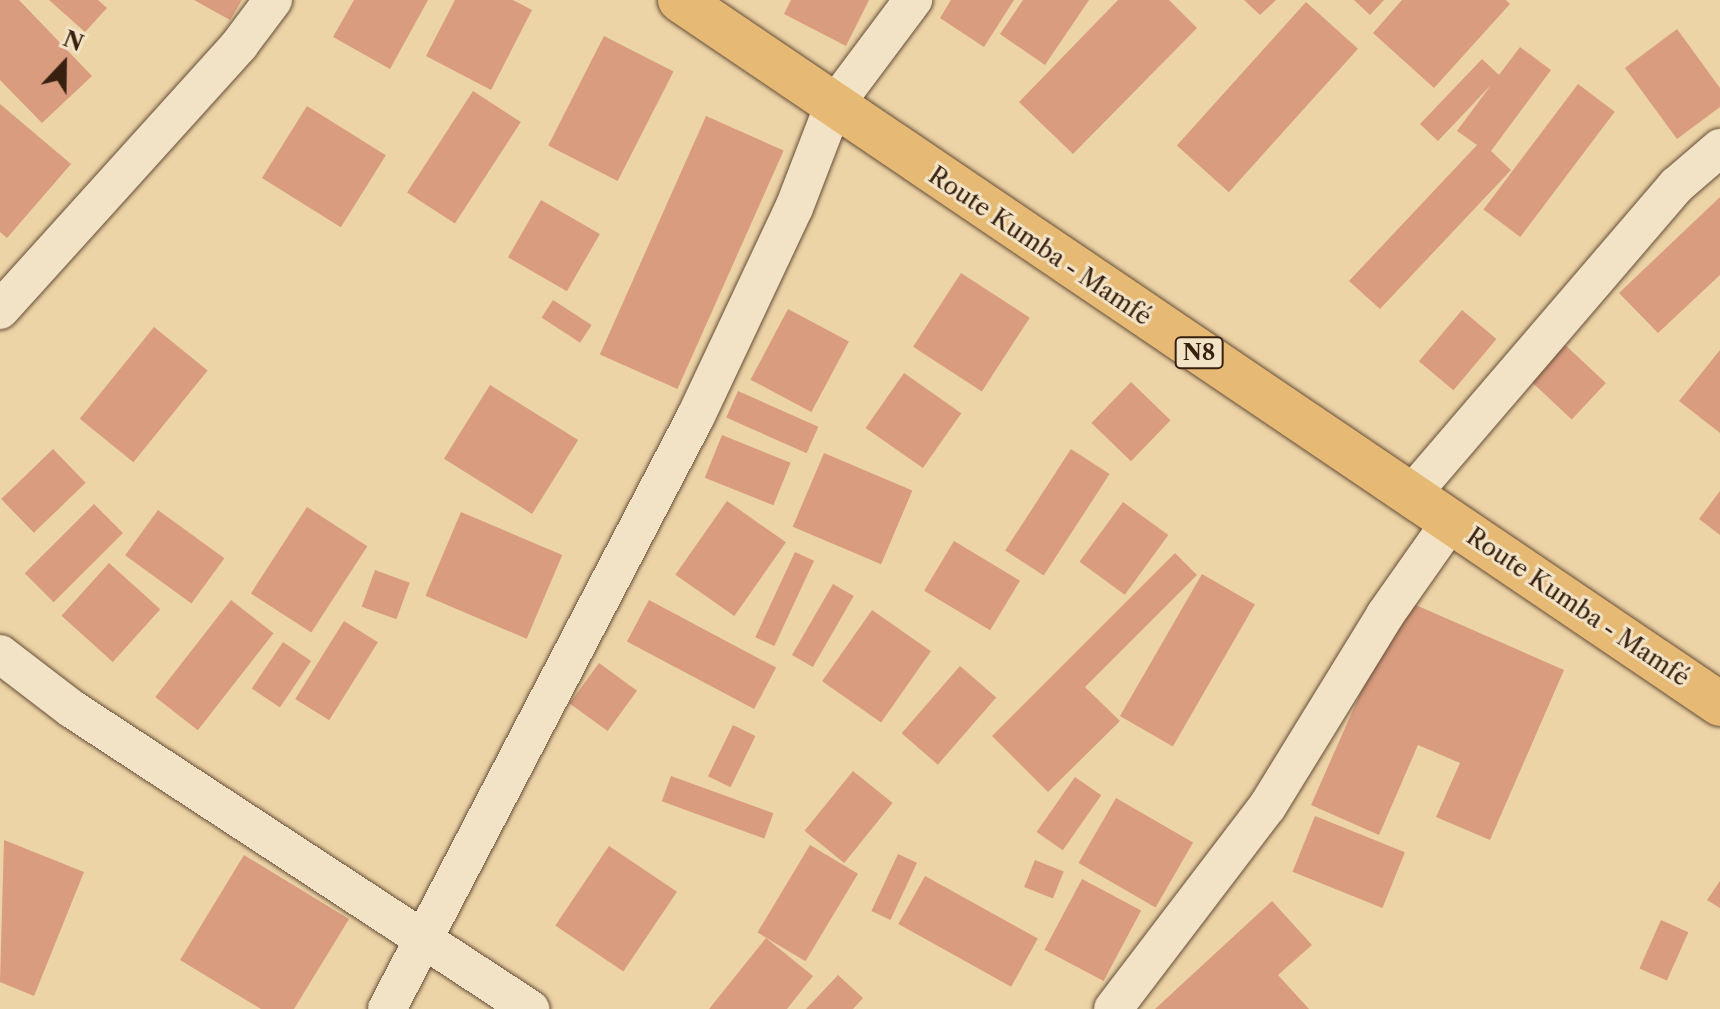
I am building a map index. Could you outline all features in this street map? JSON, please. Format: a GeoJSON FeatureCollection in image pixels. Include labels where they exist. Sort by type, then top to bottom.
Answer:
{"type":"FeatureCollection","features":[{"type":"Feature","properties":{"kind":"highway","name":"Route Kumba - Mamfé"},"geometry":{"type":"LineString","coordinates":[[680,0],[833,107],[1720,704]]}},
{"type":"Feature","properties":{"kind":"street"},"geometry":{"type":"LineString","coordinates":[[0,310],[240,44],[273,0]]}},
{"type":"Feature","properties":{"kind":"street"},"geometry":{"type":"LineString","coordinates":[[387,1009],[696,416],[794,208],[833,107],[913,0]]}},
{"type":"Feature","properties":{"kind":"street"},"geometry":{"type":"LineString","coordinates":[[1411,495],[1677,185],[1720,148]]}},
{"type":"Feature","properties":{"kind":"street"},"geometry":{"type":"LineString","coordinates":[[1113,1009],[1267,807],[1385,615],[1451,521]]}},
{"type":"Feature","properties":{"kind":"street"},"geometry":{"type":"LineString","coordinates":[[0,654],[72,709],[530,1009]]}},
{"type":"Feature","properties":{"kind":"building"},"geometry":{"type":"Polygon","coordinates":[[[0,0],[19,0],[92,76],[42,123],[0,80],[0,0]]]}},
{"type":"Feature","properties":{"kind":"building"},"geometry":{"type":"Polygon","coordinates":[[[49,0],[98,0],[107,8],[85,32],[49,0]]]}},
{"type":"Feature","properties":{"kind":"building"},"geometry":{"type":"Polygon","coordinates":[[[194,0],[242,0],[230,20],[194,0]]]}},
{"type":"Feature","properties":{"kind":"building"},"geometry":{"type":"Polygon","coordinates":[[[354,0],[428,0],[390,69],[333,37],[354,0]]]}},
{"type":"Feature","properties":{"kind":"building"},"geometry":{"type":"Polygon","coordinates":[[[455,0],[513,0],[532,10],[491,90],[426,56],[455,0]]]}},
{"type":"Feature","properties":{"kind":"building"},"geometry":{"type":"Polygon","coordinates":[[[791,0],[869,0],[846,46],[784,14],[791,0]]]}},
{"type":"Feature","properties":{"kind":"building"},"geometry":{"type":"Polygon","coordinates":[[[951,0],[1014,0],[984,47],[940,18],[951,0]]]}},
{"type":"Feature","properties":{"kind":"building"},"geometry":{"type":"Polygon","coordinates":[[[1023,0],[1089,0],[1045,65],[1000,34],[1023,0]]]}},
{"type":"Feature","properties":{"kind":"building"},"geometry":{"type":"Polygon","coordinates":[[[1118,0],[1169,0],[1197,28],[1073,154],[1019,102],[1118,0]]]}},
{"type":"Feature","properties":{"kind":"building"},"geometry":{"type":"Polygon","coordinates":[[[1244,0],[1276,0],[1260,15],[1244,0]]]}},
{"type":"Feature","properties":{"kind":"building"},"geometry":{"type":"Polygon","coordinates":[[[1354,0],[1384,0],[1370,15],[1354,0]]]}},
{"type":"Feature","properties":{"kind":"building"},"geometry":{"type":"Polygon","coordinates":[[[1402,0],[1506,0],[1510,4],[1434,88],[1373,33],[1402,0]]]}},
{"type":"Feature","properties":{"kind":"building"},"geometry":{"type":"Polygon","coordinates":[[[1306,2],[1358,49],[1229,192],[1177,145],[1306,2]]]}},
{"type":"Feature","properties":{"kind":"building"},"geometry":{"type":"Polygon","coordinates":[[[1677,29],[1720,88],[1720,107],[1677,139],[1625,68],[1677,29]]]}},
{"type":"Feature","properties":{"kind":"building"},"geometry":{"type":"Polygon","coordinates":[[[604,36],[673,71],[618,181],[548,146],[604,36]]]}},
{"type":"Feature","properties":{"kind":"building"},"geometry":{"type":"Polygon","coordinates":[[[1520,47],[1551,70],[1491,151],[1511,170],[1380,309],[1349,281],[1477,145],[1457,131],[1491,85],[1438,141],[1420,124],[1482,59],[1499,75],[1520,47]]]}},
{"type":"Feature","properties":{"kind":"building"},"geometry":{"type":"Polygon","coordinates":[[[1578,84],[1615,112],[1520,237],[1484,209],[1578,84]]]}},
{"type":"Feature","properties":{"kind":"building"},"geometry":{"type":"Polygon","coordinates":[[[473,91],[521,122],[455,224],[407,192],[473,91]]]}},
{"type":"Feature","properties":{"kind":"building"},"geometry":{"type":"Polygon","coordinates":[[[0,104],[71,164],[7,238],[0,232],[0,104]]]}},
{"type":"Feature","properties":{"kind":"building"},"geometry":{"type":"Polygon","coordinates":[[[307,106],[386,155],[341,227],[262,178],[307,106]]]}},
{"type":"Feature","properties":{"kind":"building"},"geometry":{"type":"Polygon","coordinates":[[[706,116],[784,151],[677,389],[600,354],[706,116]]]}},
{"type":"Feature","properties":{"kind":"building"},"geometry":{"type":"Polygon","coordinates":[[[1720,197],[1720,275],[1658,333],[1619,293],[1720,197]]]}},
{"type":"Feature","properties":{"kind":"building"},"geometry":{"type":"Polygon","coordinates":[[[541,200],[600,234],[567,291],[508,257],[541,200]]]}},
{"type":"Feature","properties":{"kind":"building"},"geometry":{"type":"Polygon","coordinates":[[[961,273],[1030,318],[982,391],[913,347],[961,273]]]}},
{"type":"Feature","properties":{"kind":"building"},"geometry":{"type":"Polygon","coordinates":[[[553,300],[592,325],[580,343],[542,318],[553,300]]]}},
{"type":"Feature","properties":{"kind":"building"},"geometry":{"type":"Polygon","coordinates":[[[788,309],[849,341],[811,412],[750,380],[788,309]]]}},
{"type":"Feature","properties":{"kind":"building"},"geometry":{"type":"Polygon","coordinates":[[[1462,310],[1496,339],[1453,390],[1419,361],[1462,310]]]}},
{"type":"Feature","properties":{"kind":"building"},"geometry":{"type":"Polygon","coordinates":[[[154,327],[208,370],[133,462],[80,419],[154,327]]]}},
{"type":"Feature","properties":{"kind":"building"},"geometry":{"type":"Polygon","coordinates":[[[1562,342],[1606,383],[1572,419],[1528,379],[1562,342]]]}},
{"type":"Feature","properties":{"kind":"building"},"geometry":{"type":"Polygon","coordinates":[[[1720,350],[1720,433],[1679,401],[1720,350]]]}},
{"type":"Feature","properties":{"kind":"building"},"geometry":{"type":"Polygon","coordinates":[[[904,373],[961,413],[923,468],[866,428],[904,373]]]}},
{"type":"Feature","properties":{"kind":"building"},"geometry":{"type":"Polygon","coordinates":[[[1131,382],[1171,420],[1131,461],[1091,423],[1131,382]]]}},
{"type":"Feature","properties":{"kind":"building"},"geometry":{"type":"Polygon","coordinates":[[[490,385],[578,440],[532,514],[444,459],[490,385]]]}},
{"type":"Feature","properties":{"kind":"building"},"geometry":{"type":"Polygon","coordinates":[[[738,391],[818,427],[807,453],[726,417],[738,391]]]}},
{"type":"Feature","properties":{"kind":"building"},"geometry":{"type":"Polygon","coordinates":[[[722,435],[791,463],[773,505],[705,478],[722,435]]]}},
{"type":"Feature","properties":{"kind":"building"},"geometry":{"type":"Polygon","coordinates":[[[53,449],[86,483],[34,533],[1,499],[53,449]]]}},
{"type":"Feature","properties":{"kind":"building"},"geometry":{"type":"Polygon","coordinates":[[[1071,449],[1110,474],[1044,576],[1005,550],[1071,449]]]}},
{"type":"Feature","properties":{"kind":"building"},"geometry":{"type":"Polygon","coordinates":[[[824,453],[912,491],[881,564],[793,527],[824,453]]]}},
{"type":"Feature","properties":{"kind":"building"},"geometry":{"type":"Polygon","coordinates":[[[1720,491],[1720,535],[1699,519],[1720,491]]]}},
{"type":"Feature","properties":{"kind":"building"},"geometry":{"type":"Polygon","coordinates":[[[727,501],[786,542],[734,616],[675,575],[727,501]]]}},
{"type":"Feature","properties":{"kind":"building"},"geometry":{"type":"Polygon","coordinates":[[[1123,502],[1168,535],[1125,595],[1080,562],[1123,502]]]}},
{"type":"Feature","properties":{"kind":"building"},"geometry":{"type":"Polygon","coordinates":[[[94,504],[123,533],[54,602],[25,573],[94,504]]]}},
{"type":"Feature","properties":{"kind":"building"},"geometry":{"type":"Polygon","coordinates":[[[307,507],[367,546],[311,633],[251,593],[307,507]]]}},
{"type":"Feature","properties":{"kind":"building"},"geometry":{"type":"Polygon","coordinates":[[[158,510],[224,558],[191,604],[125,555],[158,510]]]}},
{"type":"Feature","properties":{"kind":"building"},"geometry":{"type":"Polygon","coordinates":[[[461,512],[562,555],[527,639],[425,596],[461,512]]]}},
{"type":"Feature","properties":{"kind":"building"},"geometry":{"type":"Polygon","coordinates":[[[954,541],[1020,581],[990,630],[924,591],[954,541]]]}},
{"type":"Feature","properties":{"kind":"building"},"geometry":{"type":"Polygon","coordinates":[[[795,552],[814,561],[774,646],[755,637],[795,552]]]}},
{"type":"Feature","properties":{"kind":"building"},"geometry":{"type":"Polygon","coordinates":[[[1175,553],[1197,575],[1085,687],[1120,721],[1048,792],[992,736],[1175,553]]]}},
{"type":"Feature","properties":{"kind":"building"},"geometry":{"type":"Polygon","coordinates":[[[109,563],[160,609],[113,662],[61,616],[109,563]]]}},
{"type":"Feature","properties":{"kind":"building"},"geometry":{"type":"Polygon","coordinates":[[[375,570],[410,583],[396,619],[362,607],[375,570]]]}},
{"type":"Feature","properties":{"kind":"building"},"geometry":{"type":"Polygon","coordinates":[[[1202,574],[1255,604],[1173,747],[1120,716],[1202,574]]]}},
{"type":"Feature","properties":{"kind":"building"},"geometry":{"type":"Polygon","coordinates":[[[833,584],[854,596],[813,667],[792,655],[833,584]]]}},
{"type":"Feature","properties":{"kind":"building"},"geometry":{"type":"Polygon","coordinates":[[[1402,599],[1564,670],[1490,840],[1436,817],[1460,763],[1418,745],[1379,835],[1311,805],[1402,599]]]}},
{"type":"Feature","properties":{"kind":"building"},"geometry":{"type":"Polygon","coordinates":[[[231,600],[274,633],[198,730],[155,697],[231,600]]]}},
{"type":"Feature","properties":{"kind":"building"},"geometry":{"type":"Polygon","coordinates":[[[649,600],[776,668],[754,709],[627,641],[649,600]]]}},
{"type":"Feature","properties":{"kind":"building"},"geometry":{"type":"Polygon","coordinates":[[[872,610],[931,651],[881,723],[822,681],[872,610]]]}},
{"type":"Feature","properties":{"kind":"building"},"geometry":{"type":"Polygon","coordinates":[[[344,621],[378,642],[329,720],[295,699],[344,621]]]}},
{"type":"Feature","properties":{"kind":"building"},"geometry":{"type":"Polygon","coordinates":[[[283,642],[311,661],[280,707],[252,688],[283,642]]]}},
{"type":"Feature","properties":{"kind":"building"},"geometry":{"type":"Polygon","coordinates":[[[599,663],[637,691],[608,731],[570,703],[599,663]]]}},
{"type":"Feature","properties":{"kind":"building"},"geometry":{"type":"Polygon","coordinates":[[[960,666],[996,697],[938,765],[902,733],[960,666]]]}},
{"type":"Feature","properties":{"kind":"building"},"geometry":{"type":"Polygon","coordinates":[[[733,725],[755,736],[730,787],[708,776],[733,725]]]}},
{"type":"Feature","properties":{"kind":"building"},"geometry":{"type":"Polygon","coordinates":[[[853,771],[893,803],[844,863],[805,831],[853,771]]]}},
{"type":"Feature","properties":{"kind":"building"},"geometry":{"type":"Polygon","coordinates":[[[671,776],[773,813],[764,839],[662,801],[671,776]]]}},
{"type":"Feature","properties":{"kind":"building"},"geometry":{"type":"Polygon","coordinates":[[[1075,777],[1101,795],[1063,850],[1037,832],[1075,777]]]}},
{"type":"Feature","properties":{"kind":"building"},"geometry":{"type":"Polygon","coordinates":[[[1116,798],[1193,842],[1156,907],[1078,863],[1116,798]]]}},
{"type":"Feature","properties":{"kind":"building"},"geometry":{"type":"Polygon","coordinates":[[[1315,816],[1405,852],[1382,908],[1293,872],[1315,816]]]}},
{"type":"Feature","properties":{"kind":"building"},"geometry":{"type":"Polygon","coordinates":[[[4,840],[84,872],[34,996],[0,982],[4,840]]]}},
{"type":"Feature","properties":{"kind":"building"},"geometry":{"type":"Polygon","coordinates":[[[810,845],[858,874],[805,961],[757,932],[810,845]]]}},
{"type":"Feature","properties":{"kind":"building"},"geometry":{"type":"Polygon","coordinates":[[[609,846],[677,892],[623,971],[555,926],[609,846]]]}},
{"type":"Feature","properties":{"kind":"building"},"geometry":{"type":"Polygon","coordinates":[[[898,854],[917,863],[890,920],[871,911],[898,854]]]}},
{"type":"Feature","properties":{"kind":"building"},"geometry":{"type":"Polygon","coordinates":[[[244,855],[349,919],[294,1009],[261,1009],[180,960],[244,855]]]}},
{"type":"Feature","properties":{"kind":"building"},"geometry":{"type":"Polygon","coordinates":[[[1035,860],[1064,872],[1053,899],[1024,887],[1035,860]]]}},
{"type":"Feature","properties":{"kind":"building"},"geometry":{"type":"Polygon","coordinates":[[[925,876],[1038,939],[1011,987],[898,924],[925,876]]]}},
{"type":"Feature","properties":{"kind":"building"},"geometry":{"type":"Polygon","coordinates":[[[1082,879],[1141,910],[1104,981],[1044,950],[1082,879]]]}},
{"type":"Feature","properties":{"kind":"building"},"geometry":{"type":"Polygon","coordinates":[[[1720,881],[1720,908],[1707,900],[1720,881]]]}},
{"type":"Feature","properties":{"kind":"building"},"geometry":{"type":"Polygon","coordinates":[[[1272,901],[1312,945],[1278,975],[1309,1009],[1155,1009],[1272,901]]]}},
{"type":"Feature","properties":{"kind":"building"},"geometry":{"type":"Polygon","coordinates":[[[1661,920],[1688,932],[1667,981],[1639,968],[1661,920]]]}},
{"type":"Feature","properties":{"kind":"building"},"geometry":{"type":"Polygon","coordinates":[[[766,938],[813,976],[787,1009],[709,1009],[766,938]]]}},
{"type":"Feature","properties":{"kind":"building"},"geometry":{"type":"Polygon","coordinates":[[[838,975],[863,998],[853,1009],[806,1009],[838,975]]]}}]}
